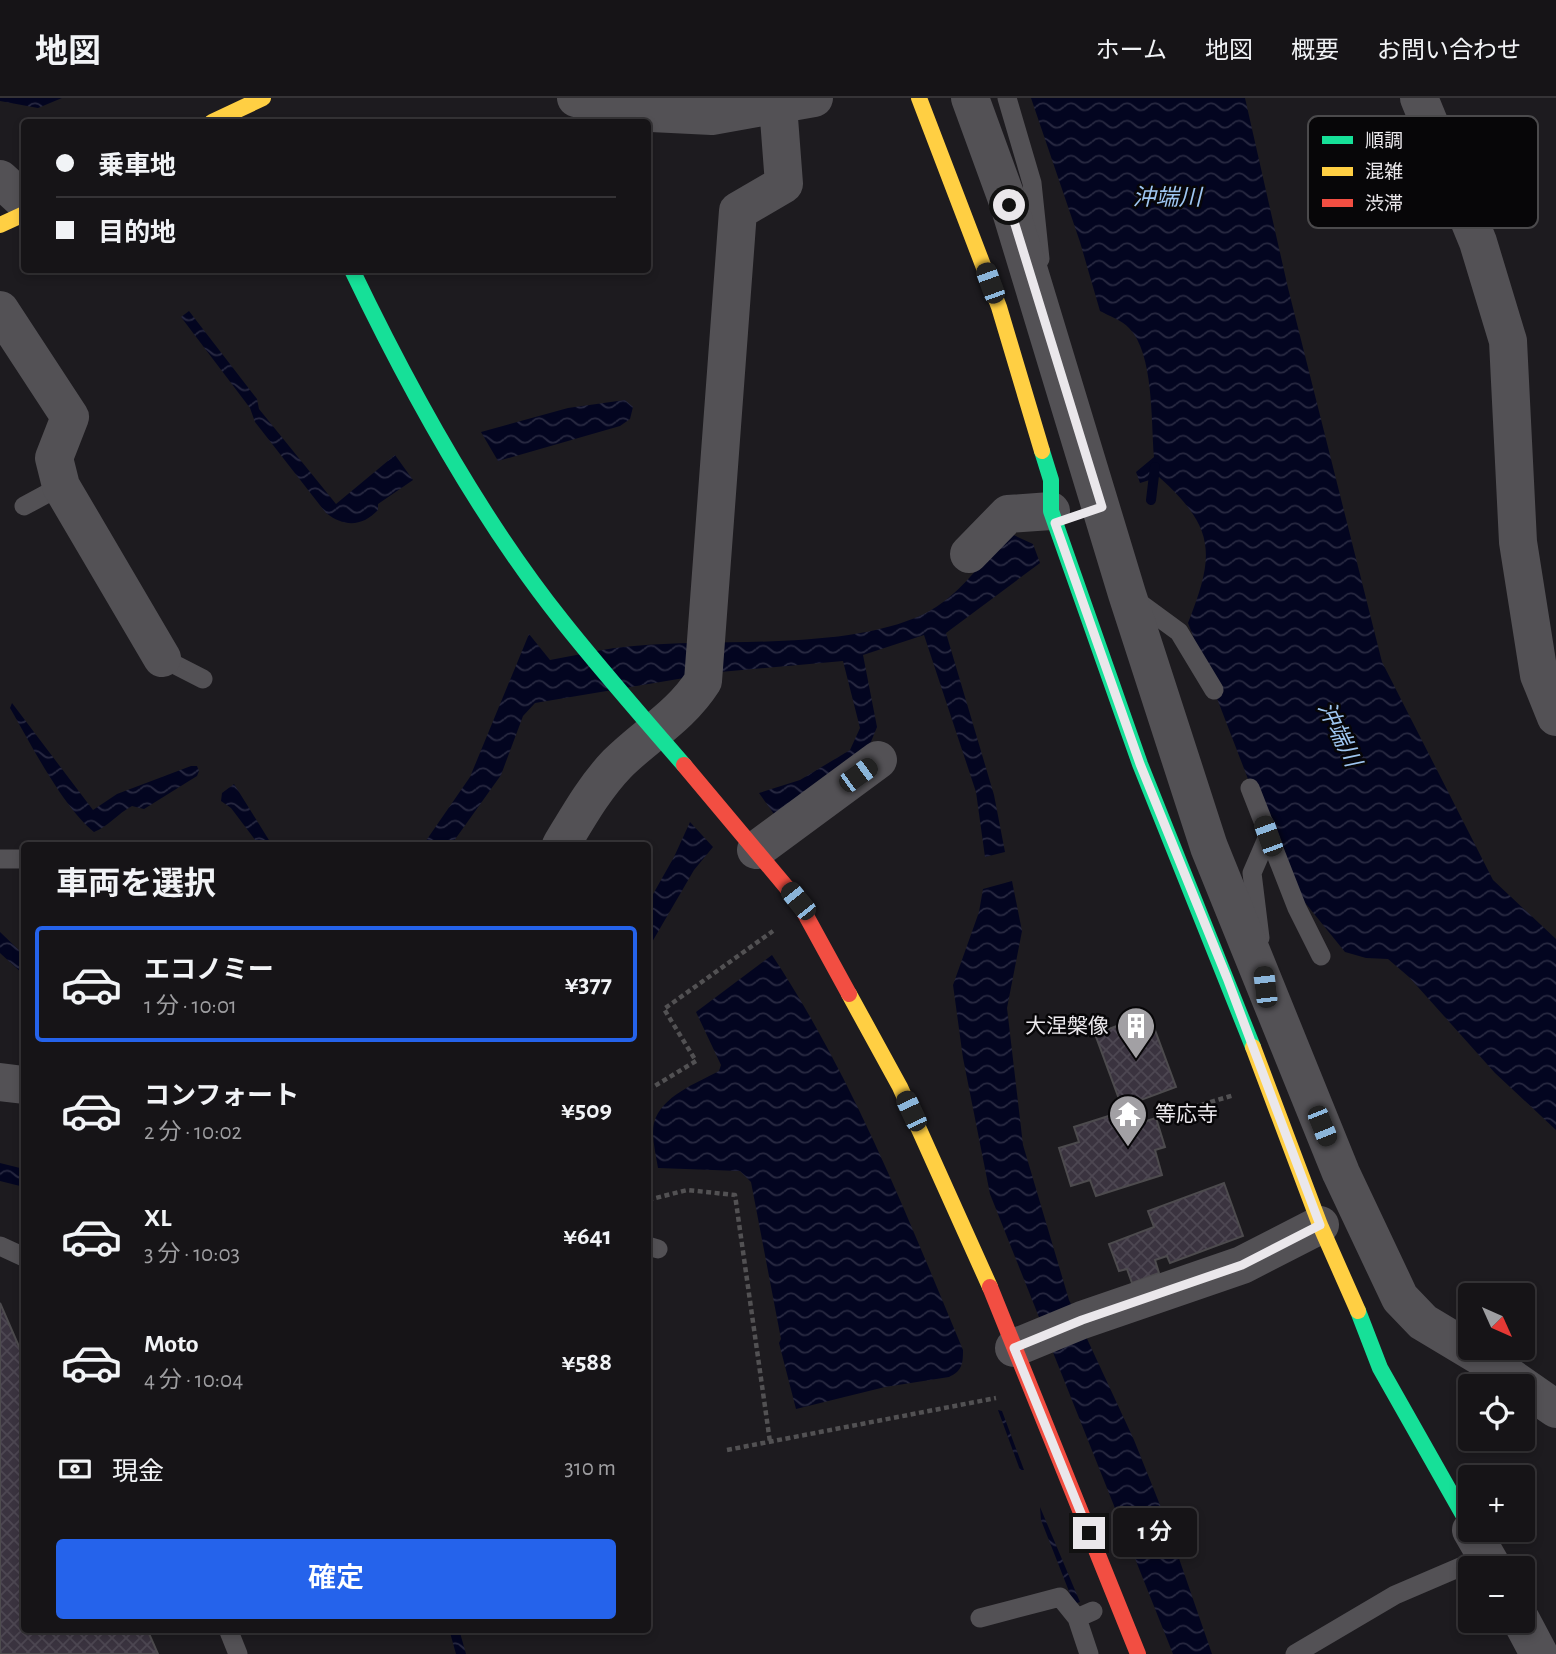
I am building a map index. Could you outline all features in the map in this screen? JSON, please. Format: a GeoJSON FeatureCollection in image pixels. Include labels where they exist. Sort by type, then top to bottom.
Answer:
{"type":"FeatureCollection","features":[{"type":"Feature","properties":{"kind":"street"},"geometry":{"type":"LineString","coordinates":[[218,119],[263,98]]}},
{"type":"Feature","properties":{"kind":"street"},"geometry":{"type":"LineString","coordinates":[[563,842],[601,783],[655,730],[688,704],[703,681],[738,211],[784,184],[796,101],[712,116],[631,112],[576,98]]}},
{"type":"Feature","properties":{"kind":"street"},"geometry":{"type":"LineString","coordinates":[[970,98],[1009,205],[1127,594],[1209,847],[1341,1173],[1400,1298],[1423,1322],[1478,1355],[1556,1409]]}},
{"type":"Feature","properties":{"kind":"street"},"geometry":{"type":"LineString","coordinates":[[1419,98],[1426,116]]}},
{"type":"Feature","properties":{"kind":"street"},"geometry":{"type":"LineString","coordinates":[[923,106],[1009,205]]}},
{"type":"Feature","properties":{"kind":"street"},"geometry":{"type":"LineString","coordinates":[[923,106],[999,307],[1051,480],[1053,517],[1140,764],[1227,978],[1320,1225],[1345,1277],[1380,1368],[1480,1545]]}},
{"type":"Feature","properties":{"kind":"street"},"geometry":{"type":"LineString","coordinates":[[0,179],[21,198]]}},
{"type":"Feature","properties":{"kind":"street"},"geometry":{"type":"LineString","coordinates":[[0,225],[21,215]]}},
{"type":"Feature","properties":{"kind":"street"},"geometry":{"type":"LineString","coordinates":[[1472,228],[1508,341],[1518,542],[1539,675],[1556,717]]}},
{"type":"Feature","properties":{"kind":"street"},"geometry":{"type":"LineString","coordinates":[[353,273],[397,364],[503,539],[562,621],[756,850],[804,912],[900,1087],[968,1232],[1027,1343],[1030,1388],[1138,1654]]}},
{"type":"Feature","properties":{"kind":"street"},"geometry":{"type":"LineString","coordinates":[[0,310],[70,417],[54,458],[61,486],[162,658]]}},
{"type":"Feature","properties":{"kind":"street"},"geometry":{"type":"LineString","coordinates":[[969,554],[1008,514],[1053,517],[1102,507]]}},
{"type":"Feature","properties":{"kind":"street"},"geometry":{"type":"LineString","coordinates":[[756,850],[878,760]]}},
{"type":"Feature","properties":{"kind":"street"},"geometry":{"type":"LineString","coordinates":[[0,1082],[21,1085]]}},
{"type":"Feature","properties":{"kind":"street"},"geometry":{"type":"LineString","coordinates":[[1341,1173],[1335,1201],[1345,1277]]}},
{"type":"Feature","properties":{"kind":"street"},"geometry":{"type":"LineString","coordinates":[[1027,1343],[1082,1320],[1242,1265],[1320,1225]]}},
{"type":"Feature","properties":{"kind":"street"},"geometry":{"type":"LineString","coordinates":[[1528,1633],[1539,1654]]}},
{"type":"Feature","properties":{"kind":"lane"},"geometry":{"type":"LineString","coordinates":[[1007,98],[1032,183],[1041,258],[1029,270]]}},
{"type":"Feature","properties":{"kind":"lane"},"geometry":{"type":"LineString","coordinates":[[24,506],[61,486]]}},
{"type":"Feature","properties":{"kind":"lane"},"geometry":{"type":"LineString","coordinates":[[1127,594],[1179,632],[1214,690]]}},
{"type":"Feature","properties":{"kind":"lane"},"geometry":{"type":"LineString","coordinates":[[162,658],[203,679]]}},
{"type":"Feature","properties":{"kind":"lane"},"geometry":{"type":"LineString","coordinates":[[1250,788],[1297,908],[1321,956]]}},
{"type":"Feature","properties":{"kind":"lane"},"geometry":{"type":"LineString","coordinates":[[1265,987],[1252,873],[1268,836]]}},
{"type":"Feature","properties":{"kind":"lane"},"geometry":{"type":"LineString","coordinates":[[0,859],[21,859]]}},
{"type":"Feature","properties":{"kind":"lane"},"geometry":{"type":"LineString","coordinates":[[0,1246],[21,1256]]}},
{"type":"Feature","properties":{"kind":"lane"},"geometry":{"type":"LineString","coordinates":[[1295,1654],[1480,1545]]}},
{"type":"Feature","properties":{"kind":"lane"},"geometry":{"type":"LineString","coordinates":[[980,1618],[1060,1597],[1085,1615],[1089,1654]]}},
{"type":"Feature","properties":{"kind":"lane"},"geometry":{"type":"LineString","coordinates":[[230,1633],[238,1654]]}},
{"type":"Feature","properties":{"kind":"path"},"geometry":{"type":"LineString","coordinates":[[651,1088],[696,1061],[664,1009],[780,925],[804,912]]}},
{"type":"Feature","properties":{"kind":"path"},"geometry":{"type":"LineString","coordinates":[[651,1199],[687,1190],[735,1195],[770,1442]]}},
{"type":"Feature","properties":{"kind":"path"},"geometry":{"type":"LineString","coordinates":[[727,1450],[1006,1396],[1030,1388]]}},
{"type":"Feature","properties":{"kind":"water"},"geometry":{"type":"Polygon","coordinates":[[[0,98],[62,98],[38,108],[0,101],[0,98]]]}},
{"type":"Feature","properties":{"kind":"water","name":"沖端川"},"geometry":{"type":"Polygon","coordinates":[[[1031,98],[1245,98],[1288,288],[1382,662],[1493,880],[1556,939],[1556,1130],[1495,1073],[1409,977],[1388,959],[1366,958],[1345,952],[1298,894],[1273,844],[1188,623],[1203,579],[1206,560],[1200,528],[1178,495],[1159,477],[1140,483],[1136,472],[1154,457],[1150,389],[1143,354],[1129,328],[1100,311],[1080,242],[1031,98]]]}},
{"type":"Feature","properties":{"kind":"water"},"geometry":{"type":"Polygon","coordinates":[[[189,311],[257,399],[259,409],[336,504],[395,455],[413,480],[378,504],[378,510],[366,520],[346,523],[326,513],[255,422],[250,408],[181,317],[189,311]]]}},
{"type":"Feature","properties":{"kind":"water"},"geometry":{"type":"Polygon","coordinates":[[[625,400],[633,407],[630,419],[620,426],[498,461],[481,432],[568,408],[625,400]]]}},
{"type":"Feature","properties":{"kind":"water"},"geometry":{"type":"Polygon","coordinates":[[[1007,532],[1033,544],[1040,563],[946,633],[994,795],[1005,852],[985,857],[976,792],[924,635],[863,655],[877,727],[868,749],[774,814],[759,793],[800,780],[850,750],[860,728],[843,661],[720,672],[535,703],[523,716],[501,775],[453,842],[425,842],[470,777],[529,634],[550,660],[634,646],[821,638],[893,626],[924,614],[937,607],[970,578],[1007,532]]]}},
{"type":"Feature","properties":{"kind":"water"},"geometry":{"type":"Polygon","coordinates":[[[12,703],[93,810],[117,794],[191,766],[197,766],[199,771],[197,776],[144,809],[132,806],[94,832],[70,807],[48,774],[10,708],[12,703]]]}},
{"type":"Feature","properties":{"kind":"water"},"geometry":{"type":"Polygon","coordinates":[[[234,784],[270,842],[257,842],[231,808],[221,801],[222,793],[234,784]]]}},
{"type":"Feature","properties":{"kind":"water"},"geometry":{"type":"Polygon","coordinates":[[[690,822],[713,847],[694,870],[651,944],[651,898],[690,822]]]}},
{"type":"Feature","properties":{"kind":"water"},"geometry":{"type":"Polygon","coordinates":[[[1012,881],[1022,931],[1007,1008],[1023,1145],[1069,1300],[1134,1440],[1164,1515],[1212,1654],[1173,1654],[990,1194],[963,1058],[953,985],[979,912],[983,889],[1012,881]]]}},
{"type":"Feature","properties":{"kind":"water"},"geometry":{"type":"Polygon","coordinates":[[[0,932],[21,952],[21,972],[0,953],[0,932]]]}},
{"type":"Feature","properties":{"kind":"water"},"geometry":{"type":"Polygon","coordinates":[[[772,955],[828,1049],[853,1098],[921,1249],[963,1350],[961,1366],[949,1377],[885,1387],[796,1409],[779,1343],[781,1339],[751,1182],[740,1171],[658,1168],[653,1134],[658,1114],[672,1098],[719,1071],[721,1065],[696,1012],[772,955]]]}},
{"type":"Feature","properties":{"kind":"water"},"geometry":{"type":"Polygon","coordinates":[[[0,1163],[21,1168],[21,1186],[0,1181],[0,1163]]]}},
{"type":"Feature","properties":{"kind":"water"},"geometry":{"type":"Polygon","coordinates":[[[998,1410],[1002,1411],[1024,1470],[1020,1470],[998,1410]]]}},
{"type":"Feature","properties":{"kind":"water"},"geometry":{"type":"Polygon","coordinates":[[[1040,1507],[1080,1602],[1074,1604],[1041,1520],[1040,1507]]]}},
{"type":"Feature","properties":{"kind":"water"},"geometry":{"type":"Polygon","coordinates":[[[450,1633],[460,1633],[466,1654],[456,1654],[450,1633]]]}},
{"type":"Feature","properties":{"kind":"building","name":"大涅槃像"},"geometry":{"type":"Polygon","coordinates":[[[1149,1014],[1176,1087],[1122,1107],[1095,1034],[1149,1014]]]}},
{"type":"Feature","properties":{"kind":"building"},"geometry":{"type":"Polygon","coordinates":[[[1140,1106],[1146,1121],[1156,1118],[1165,1147],[1155,1150],[1162,1175],[1096,1196],[1090,1180],[1071,1186],[1059,1148],[1079,1142],[1074,1127],[1140,1106]]]}},
{"type":"Feature","properties":{"kind":"building"},"geometry":{"type":"Polygon","coordinates":[[[1224,1183],[1243,1236],[1170,1263],[1167,1256],[1155,1260],[1159,1273],[1132,1283],[1127,1269],[1119,1271],[1109,1244],[1154,1227],[1148,1211],[1224,1183]]]}},
{"type":"Feature","properties":{"kind":"building"},"geometry":{"type":"Polygon","coordinates":[[[0,1303],[21,1351],[21,1633],[149,1633],[158,1654],[0,1654],[0,1303]]]}},
{"type":"Feature","properties":{"kind":"waterway"},"geometry":{"type":"LineString","coordinates":[[1151,500],[1155,467]]}},
{"type":"Feature","properties":{"kind":"traffic: fast"},"geometry":{"type":"LineString","coordinates":[[354,273],[422,407],[503,540],[563,622],[684,765]]}},
{"type":"Feature","properties":{"kind":"traffic: fast"},"geometry":{"type":"LineString","coordinates":[[1042,451],[1051,480],[1051,511],[1140,764],[1253,1047]]}},
{"type":"Feature","properties":{"kind":"traffic: fast"},"geometry":{"type":"LineString","coordinates":[[1358,1311],[1380,1368],[1458,1506]]}},
{"type":"Feature","properties":{"kind":"traffic: slow"},"geometry":{"type":"LineString","coordinates":[[218,119],[263,98]]}},
{"type":"Feature","properties":{"kind":"traffic: slow"},"geometry":{"type":"LineString","coordinates":[[919,98],[999,307],[1042,451]]}},
{"type":"Feature","properties":{"kind":"traffic: slow"},"geometry":{"type":"LineString","coordinates":[[0,225],[21,215]]}},
{"type":"Feature","properties":{"kind":"traffic: slow"},"geometry":{"type":"LineString","coordinates":[[849,994],[900,1087],[990,1287]]}},
{"type":"Feature","properties":{"kind":"traffic: slow"},"geometry":{"type":"LineString","coordinates":[[1253,1047],[1320,1225],[1358,1311]]}},
{"type":"Feature","properties":{"kind":"traffic: jam"},"geometry":{"type":"LineString","coordinates":[[684,765],[798,901],[849,994]]}},
{"type":"Feature","properties":{"kind":"traffic: jam"},"geometry":{"type":"LineString","coordinates":[[990,1287],[1138,1654]]}},
{"type":"Feature","properties":{"kind":"place","name":"大涅槃像"},"geometry":{"type":"Point","coordinates":[1136,1060]}},
{"type":"Feature","properties":{"kind":"place","name":"等応寺"},"geometry":{"type":"Point","coordinates":[1128,1148]}},
{"type":"Feature","properties":{"kind":"route"},"geometry":{"type":"LineString","coordinates":[[1009,205],[1102,507],[1055,523],[1140,764],[1227,978],[1265,1085],[1320,1225],[1242,1265],[1082,1320],[1014,1348],[1089,1533]]}}]}
